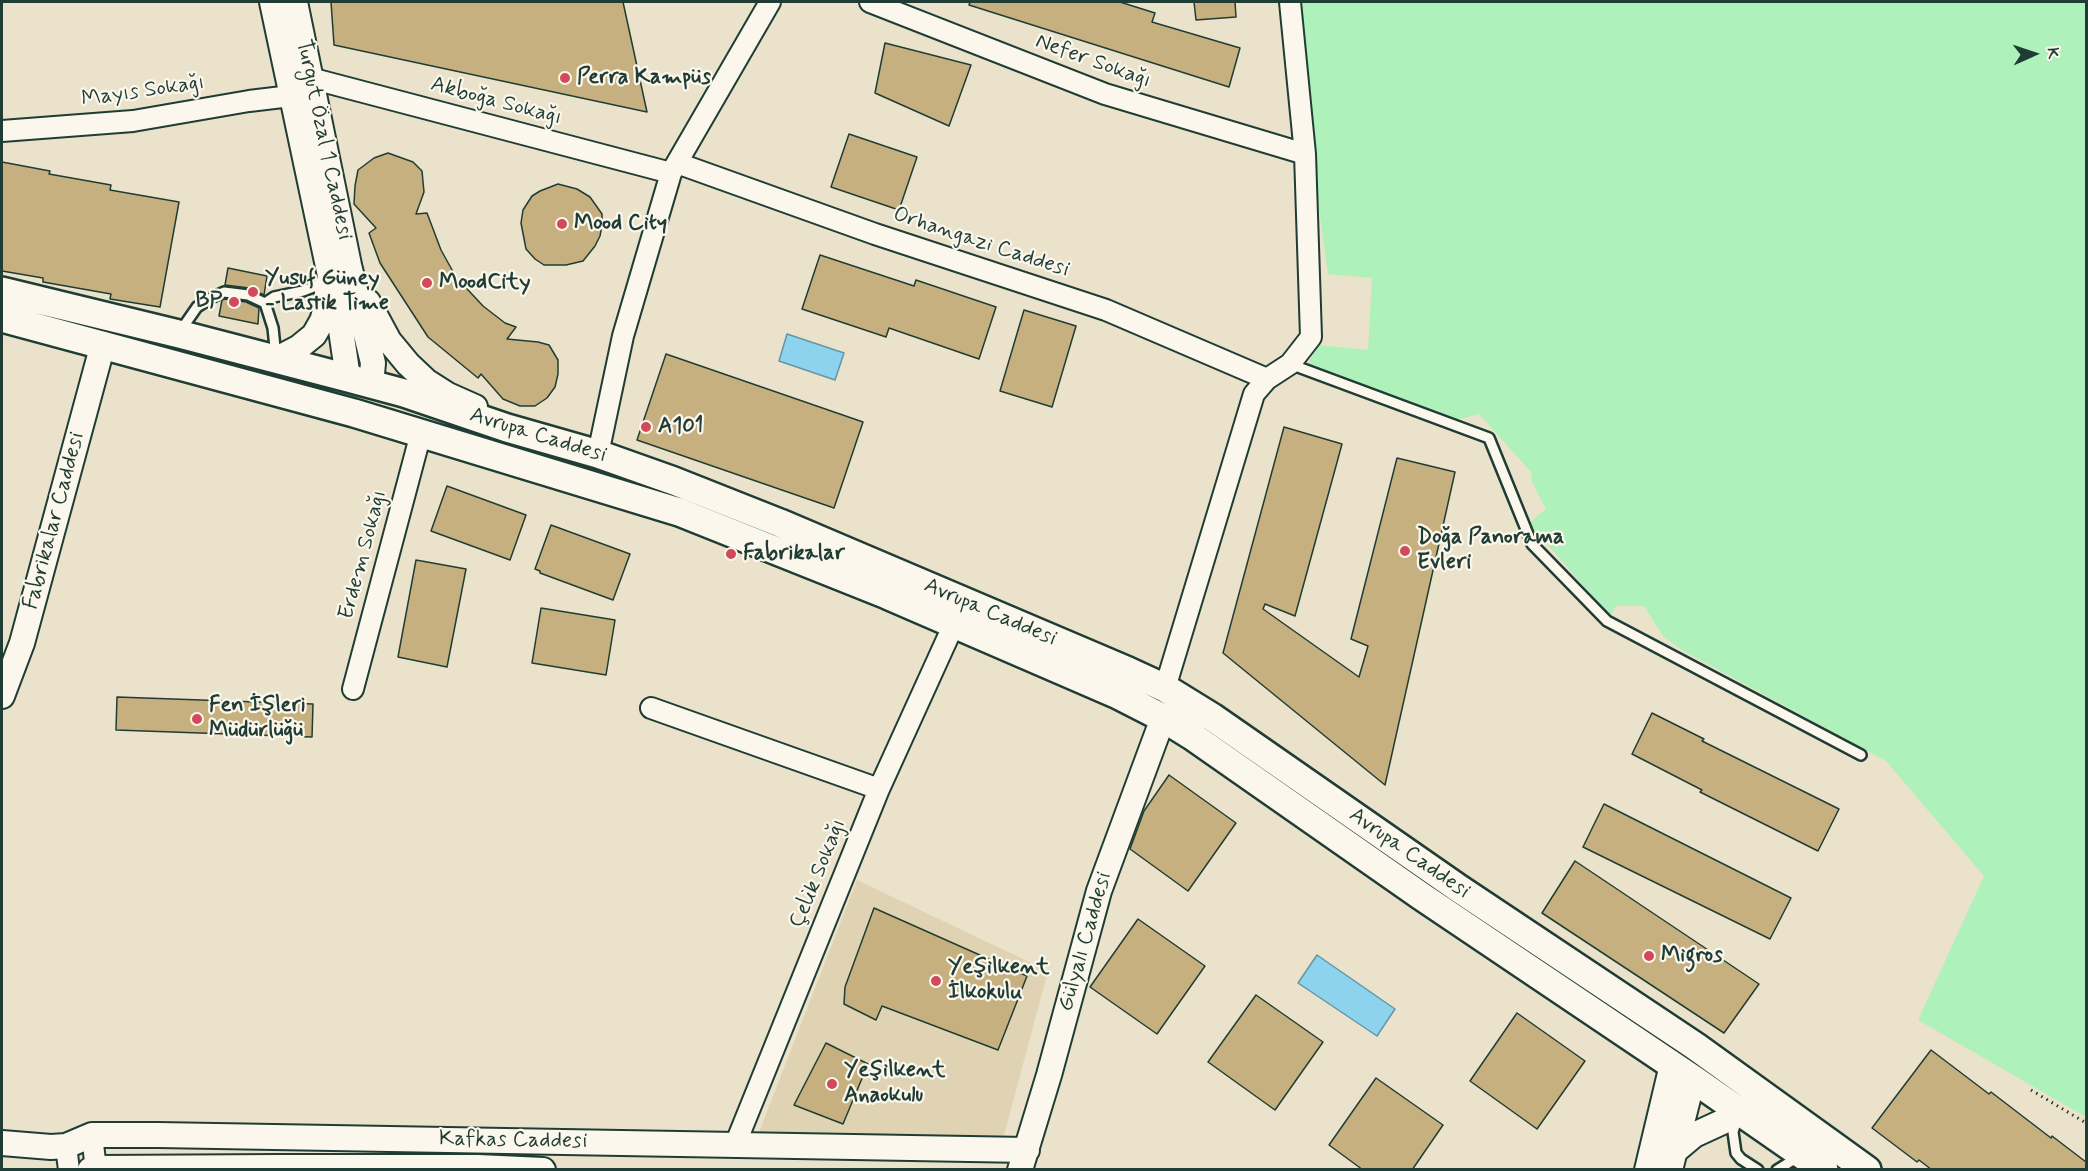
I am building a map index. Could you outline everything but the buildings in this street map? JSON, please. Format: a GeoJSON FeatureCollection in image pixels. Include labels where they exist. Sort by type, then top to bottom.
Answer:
{"type":"FeatureCollection","features":[{"type":"Feature","properties":{"kind":"main road","name":"Avrupa Caddesi"},"geometry":{"type":"LineString","coordinates":[[2,291],[360,381],[507,428],[598,454],[770,519],[1165,688],[1212,717],[1458,888],[1695,1046],[1867,1170]]}},
{"type":"Feature","properties":{"kind":"main road","name":"Avrupa Caddesi"},"geometry":{"type":"LineString","coordinates":[[2,318],[354,413],[679,512],[887,595],[1116,694],[1164,718],[1824,1170]]}},
{"type":"Feature","properties":{"kind":"main road"},"geometry":{"type":"LineString","coordinates":[[354,413],[364,402],[360,381]]}},
{"type":"Feature","properties":{"kind":"main road"},"geometry":{"type":"LineString","coordinates":[[1683,1072],[1677,1056],[1684,1050],[1695,1046]]}},
{"type":"Feature","properties":{"kind":"street","name":"Turgut Özal 1 Caddesi"},"geometry":{"type":"LineString","coordinates":[[272,2],[291,96],[338,267],[373,363],[360,381]]}},
{"type":"Feature","properties":{"kind":"street","name":"Turgut Özal 1 Caddesi"},"geometry":{"type":"LineString","coordinates":[[295,2],[310,78],[338,267]]}},
{"type":"Feature","properties":{"kind":"street"},"geometry":{"type":"LineString","coordinates":[[598,454],[623,336],[674,168],[770,2]]}},
{"type":"Feature","properties":{"kind":"street","name":"Nefer Sokağı"},"geometry":{"type":"LineString","coordinates":[[870,2],[1105,94],[1305,154]]}},
{"type":"Feature","properties":{"kind":"street"},"geometry":{"type":"LineString","coordinates":[[1165,688],[1254,394],[1267,379],[1290,364],[1311,337],[1305,154],[1290,2]]}},
{"type":"Feature","properties":{"kind":"street","name":"Akboğa Sokağı"},"geometry":{"type":"LineString","coordinates":[[310,78],[674,168]]}},
{"type":"Feature","properties":{"kind":"street","name":"Mayıs Sokağı"},"geometry":{"type":"LineString","coordinates":[[2,131],[133,121],[291,96]]}},
{"type":"Feature","properties":{"kind":"street","name":"Orhangazi Caddesi"},"geometry":{"type":"LineString","coordinates":[[674,168],[1106,310],[1267,379]]}},
{"type":"Feature","properties":{"kind":"street"},"geometry":{"type":"LineString","coordinates":[[277,359],[298,348],[314,335],[322,321],[338,267],[358,276],[372,313],[389,341],[408,364],[426,381],[448,395],[476,407],[507,428]]}},
{"type":"Feature","properties":{"kind":"street","name":"Fabrikalar Caddesi"},"geometry":{"type":"LineString","coordinates":[[2,696],[22,644],[103,345]]}},
{"type":"Feature","properties":{"kind":"street","name":"Erdem Sokağı"},"geometry":{"type":"LineString","coordinates":[[352,689],[421,433]]}},
{"type":"Feature","properties":{"kind":"street","name":"Çelik Sokağı"},"geometry":{"type":"LineString","coordinates":[[735,1144],[879,789],[954,624]]}},
{"type":"Feature","properties":{"kind":"street"},"geometry":{"type":"LineString","coordinates":[[651,708],[879,789]]}},
{"type":"Feature","properties":{"kind":"street","name":"Gülyalı Caddesi"},"geometry":{"type":"LineString","coordinates":[[1023,1160],[1099,891],[1164,718]]}},
{"type":"Feature","properties":{"kind":"street"},"geometry":{"type":"LineString","coordinates":[[1673,1160],[1683,1072]]}},
{"type":"Feature","properties":{"kind":"street"},"geometry":{"type":"LineString","coordinates":[[1647,1170],[1683,1072]]}},
{"type":"Feature","properties":{"kind":"street"},"geometry":{"type":"LineString","coordinates":[[1673,1160],[1694,1135],[1733,1117],[1739,1111]]}},
{"type":"Feature","properties":{"kind":"street"},"geometry":{"type":"LineString","coordinates":[[92,1135],[94,1169]]}},
{"type":"Feature","properties":{"kind":"street","name":"Kafkas Caddesi"},"geometry":{"type":"LineString","coordinates":[[2,1143],[66,1146],[92,1135],[735,1144],[1023,1160]]}},
{"type":"Feature","properties":{"kind":"street"},"geometry":{"type":"LineString","coordinates":[[66,1146],[69,1170]]}},
{"type":"Feature","properties":{"kind":"street","name":"Kafkas Caddesi"},"geometry":{"type":"LineString","coordinates":[[94,1169],[478,1167],[543,1170]]}},
{"type":"Feature","properties":{"kind":"lane"},"geometry":{"type":"LineString","coordinates":[[265,303],[274,297],[316,286],[338,267]]}},
{"type":"Feature","properties":{"kind":"lane"},"geometry":{"type":"LineString","coordinates":[[179,334],[197,307],[224,292],[248,295],[265,303],[273,328],[277,359]]}},
{"type":"Feature","properties":{"kind":"lane"},"geometry":{"type":"LineString","coordinates":[[1290,364],[1489,438],[1532,544],[1607,621],[1860,755]]}},
{"type":"Feature","properties":{"kind":"lane"},"geometry":{"type":"LineString","coordinates":[[1739,1111],[1733,1132],[1737,1153],[1741,1159],[1758,1170]]}},
{"type":"Feature","properties":{"kind":"lane"},"geometry":{"type":"LineString","coordinates":[[1777,1170],[1801,1154]]}},
{"type":"Feature","properties":{"kind":"path"},"geometry":{"type":"LineString","coordinates":[[2031,1090],[2086,1123]]}},
{"type":"Feature","properties":{"kind":"shaded area"},"geometry":{"type":"Polygon","coordinates":[[[857,880],[1048,971],[1003,1139],[759,1132],[857,880]]]}},
{"type":"Feature","properties":{"kind":"green space"},"geometry":{"type":"Polygon","coordinates":[[[1298,2],[2086,2],[2086,1117],[1918,1020],[1984,876],[1886,761],[1682,650],[1663,636],[1644,606],[1616,606],[1610,617],[1529,523],[1546,509],[1532,482],[1531,472],[1479,414],[1457,420],[1307,366],[1318,345],[1368,350],[1372,278],[1328,274],[1312,158],[1298,2]]]}},
{"type":"Feature","properties":{"kind":"water"},"geometry":{"type":"Polygon","coordinates":[[[787,334],[844,353],[835,380],[779,361],[787,334]]]}},
{"type":"Feature","properties":{"kind":"water"},"geometry":{"type":"Polygon","coordinates":[[[1317,955],[1395,1009],[1377,1036],[1298,983],[1317,955]]]}},
{"type":"Feature","properties":{"kind":"place","name":"Perra Kampüs"},"geometry":{"type":"Point","coordinates":[565,78]}},
{"type":"Feature","properties":{"kind":"place","name":"Mood City"},"geometry":{"type":"Point","coordinates":[562,224]}},
{"type":"Feature","properties":{"kind":"place","name":"MoodCity"},"geometry":{"type":"Point","coordinates":[427,283]}},
{"type":"Feature","properties":{"kind":"place","name":"Yusuf Güney - Lastik Time"},"geometry":{"type":"Point","coordinates":[253,292]}},
{"type":"Feature","properties":{"kind":"place","name":"BP"},"geometry":{"type":"Point","coordinates":[234,302]}},
{"type":"Feature","properties":{"kind":"place","name":"A101"},"geometry":{"type":"Point","coordinates":[646,427]}},
{"type":"Feature","properties":{"kind":"place","name":"Doğa Panorama Evleri"},"geometry":{"type":"Point","coordinates":[1405,551]}},
{"type":"Feature","properties":{"kind":"place","name":"Fabrikalar"},"geometry":{"type":"Point","coordinates":[731,554]}},
{"type":"Feature","properties":{"kind":"place","name":"Fen İşleri Müdürlüğü"},"geometry":{"type":"Point","coordinates":[197,719]}},
{"type":"Feature","properties":{"kind":"place","name":"Migros"},"geometry":{"type":"Point","coordinates":[1649,956]}},
{"type":"Feature","properties":{"kind":"place","name":"Yeşilkent İlkokulu"},"geometry":{"type":"Point","coordinates":[936,981]}},
{"type":"Feature","properties":{"kind":"place","name":"Yeşilkent Anaokulu"},"geometry":{"type":"Point","coordinates":[832,1084]}}]}
